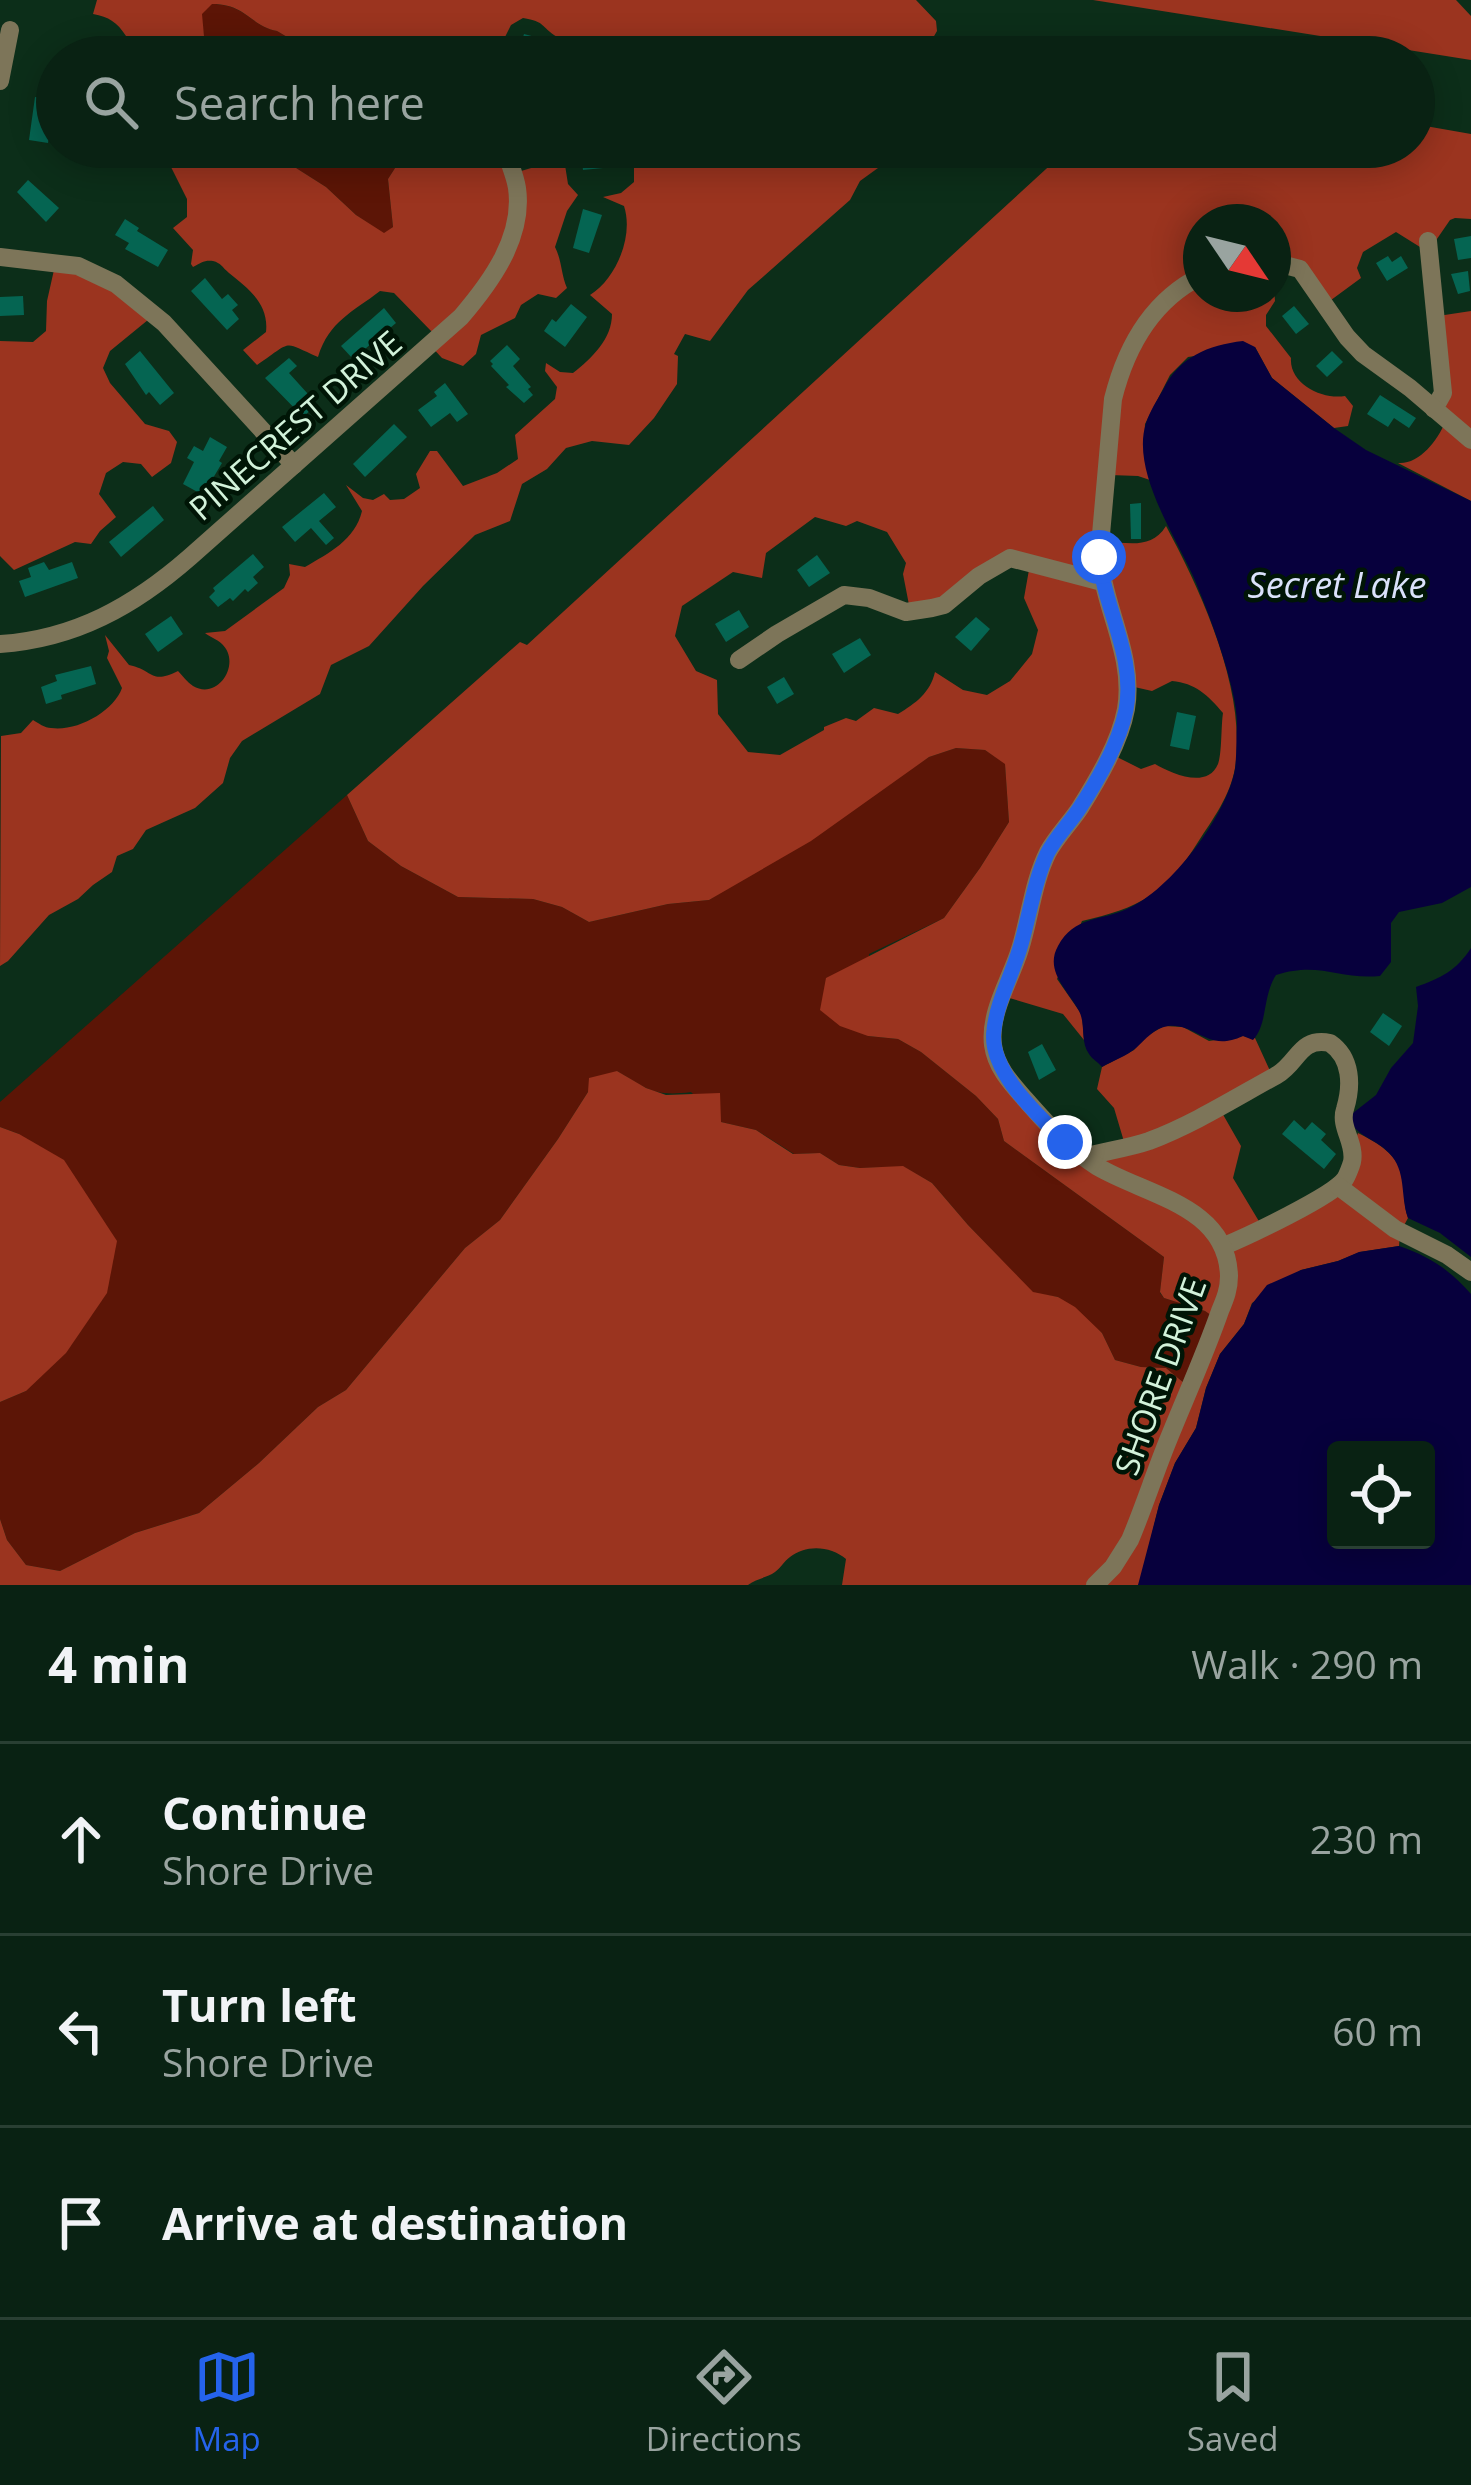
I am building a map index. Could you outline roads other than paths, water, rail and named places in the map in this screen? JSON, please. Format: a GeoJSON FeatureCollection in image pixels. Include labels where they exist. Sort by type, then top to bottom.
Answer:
{"type":"FeatureCollection","features":[{"type":"Feature","properties":{"kind":"street"},"geometry":{"type":"LineString","coordinates":[[0,81],[10,30]]}},
{"type":"Feature","properties":{"kind":"street","name":"PINECREST DRIVE"},"geometry":{"type":"LineString","coordinates":[[0,644],[67,633],[121,609],[168,576],[461,317],[490,280],[511,238],[518,189],[511,168]]}},
{"type":"Feature","properties":{"kind":"street"},"geometry":{"type":"LineString","coordinates":[[1428,241],[1443,393],[1434,410]]}},
{"type":"Feature","properties":{"kind":"street"},"geometry":{"type":"LineString","coordinates":[[0,256],[78,266],[116,284],[164,323],[294,465]]}},
{"type":"Feature","properties":{"kind":"street"},"geometry":{"type":"LineString","coordinates":[[1291,267],[1300,269],[1363,355],[1411,388],[1471,440]]}},
{"type":"Feature","properties":{"kind":"street","name":"SHORE DRIVE"},"geometry":{"type":"LineString","coordinates":[[1096,1585],[1130,1540],[1209,1346],[1227,1295],[1224,1246],[1199,1218],[1100,1168],[1065,1142],[1001,1068],[994,1025],[1048,854],[1099,775],[1127,705],[1125,659],[1099,557],[1113,399],[1134,341],[1155,310],[1183,285]]}},
{"type":"Feature","properties":{"kind":"street"},"geometry":{"type":"LineString","coordinates":[[739,660],[844,595],[905,612],[932,608],[1010,558],[1102,582]]}},
{"type":"Feature","properties":{"kind":"street"},"geometry":{"type":"LineString","coordinates":[[1084,1157],[1146,1142],[1220,1108],[1288,1067],[1303,1048],[1330,1042],[1344,1058],[1351,1086],[1343,1117],[1354,1149],[1344,1183],[1224,1246]]}},
{"type":"Feature","properties":{"kind":"street"},"geometry":{"type":"LineString","coordinates":[[1338,1186],[1395,1229],[1471,1272]]}},
{"type":"Feature","properties":{"kind":"water","name":"Secret Lake"},"geometry":{"type":"Polygon","coordinates":[[[1243,341],[1255,347],[1272,378],[1334,428],[1366,450],[1471,501],[1471,887],[1442,903],[1399,912],[1391,923],[1391,962],[1380,976],[1317,970],[1276,975],[1253,1040],[1243,1036],[1211,1040],[1168,1026],[1102,1067],[1086,1049],[1081,1016],[1059,980],[1054,955],[1072,929],[1127,909],[1178,868],[1221,808],[1236,758],[1236,708],[1227,670],[1199,591],[1149,481],[1144,461],[1146,423],[1170,379],[1186,361],[1243,341]]]}},
{"type":"Feature","properties":{"kind":"water"},"geometry":{"type":"Polygon","coordinates":[[[1471,948],[1471,1257],[1440,1233],[1408,1218],[1395,1160],[1351,1123],[1353,1113],[1376,1095],[1413,1043],[1416,987],[1447,973],[1471,948]]]}},
{"type":"Feature","properties":{"kind":"water"},"geometry":{"type":"Polygon","coordinates":[[[1399,1246],[1438,1265],[1471,1294],[1471,1585],[1138,1585],[1159,1505],[1175,1463],[1196,1428],[1220,1354],[1267,1285],[1359,1252],[1399,1246]]]}}]}
